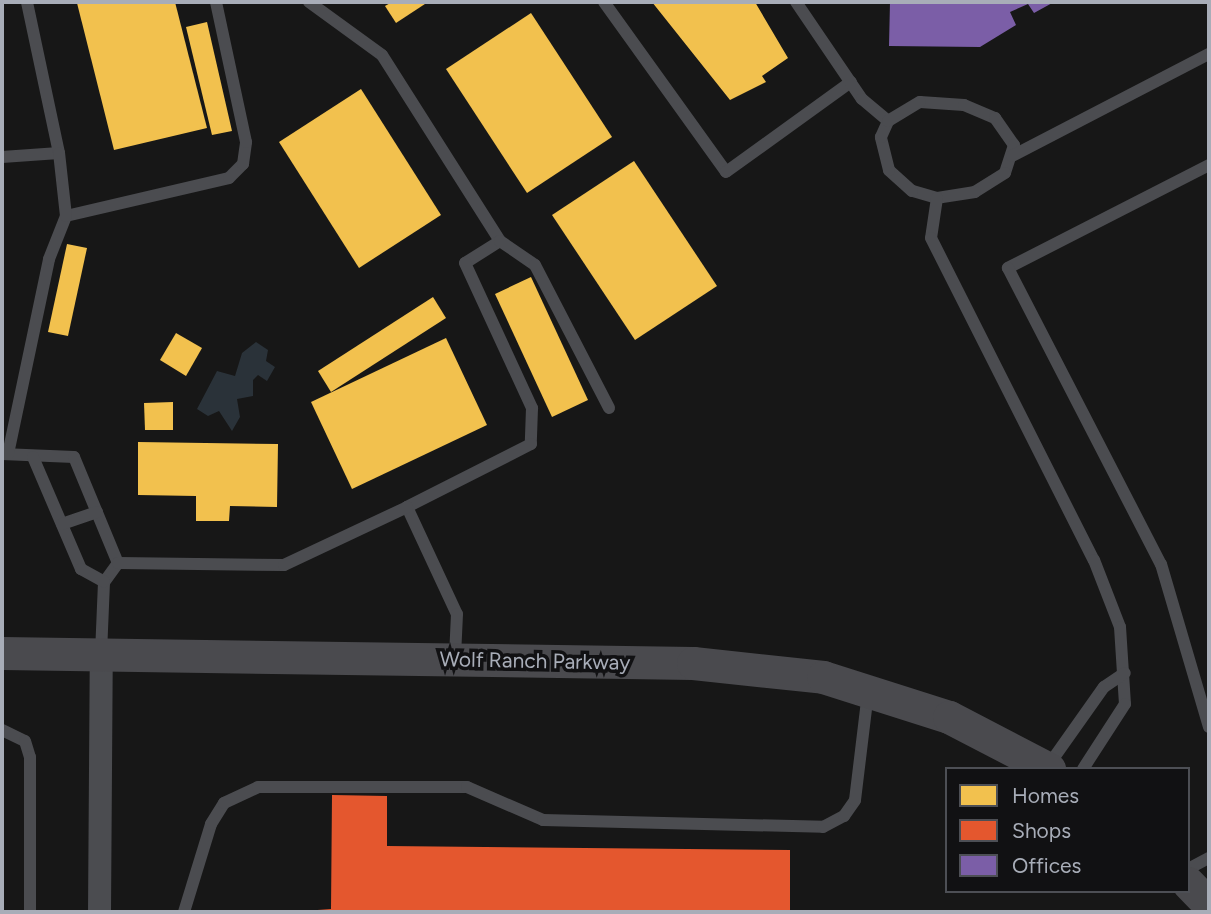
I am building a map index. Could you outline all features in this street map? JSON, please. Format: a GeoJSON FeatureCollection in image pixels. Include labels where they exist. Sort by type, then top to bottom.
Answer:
{"type":"FeatureCollection","features":[{"type":"Feature","properties":{"kind":"street","name":"Wolf Ranch Parkway"},"geometry":{"type":"LineString","coordinates":[[2,653],[693,663],[868,688],[949,717],[1046,767]]}},
{"type":"Feature","properties":{"kind":"street"},"geometry":{"type":"LineString","coordinates":[[99,912],[101,655]]}},
{"type":"Feature","properties":{"kind":"street"},"geometry":{"type":"LineString","coordinates":[[1190,885],[1209,905]]}},
{"type":"Feature","properties":{"kind":"lane"},"geometry":{"type":"LineString","coordinates":[[27,2],[59,153],[66,216],[49,259],[5,454],[74,457],[118,563]]}},
{"type":"Feature","properties":{"kind":"lane"},"geometry":{"type":"LineString","coordinates":[[66,216],[229,178],[243,164],[246,142],[216,2]]}},
{"type":"Feature","properties":{"kind":"lane"},"geometry":{"type":"LineString","coordinates":[[309,2],[382,55],[500,241],[535,265],[609,408]]}},
{"type":"Feature","properties":{"kind":"lane"},"geometry":{"type":"LineString","coordinates":[[604,2],[726,172],[851,82]]}},
{"type":"Feature","properties":{"kind":"lane"},"geometry":{"type":"LineString","coordinates":[[796,2],[851,82],[888,121]]}},
{"type":"Feature","properties":{"kind":"lane"},"geometry":{"type":"LineString","coordinates":[[1013,156],[1007,129],[973,107],[920,102],[888,121],[881,137],[889,170],[912,191],[937,198],[993,184],[1013,156],[1209,54]]}},
{"type":"Feature","properties":{"kind":"lane"},"geometry":{"type":"LineString","coordinates":[[2,157],[59,153]]}},
{"type":"Feature","properties":{"kind":"lane"},"geometry":{"type":"LineString","coordinates":[[1209,165],[1008,268],[1161,564],[1209,727]]}},
{"type":"Feature","properties":{"kind":"lane"},"geometry":{"type":"LineString","coordinates":[[937,198],[931,238],[1094,560],[1121,627],[1125,704],[1084,767]]}},
{"type":"Feature","properties":{"kind":"lane"},"geometry":{"type":"LineString","coordinates":[[118,563],[284,565],[531,444],[533,408],[465,263],[500,241]]}},
{"type":"Feature","properties":{"kind":"lane"},"geometry":{"type":"LineString","coordinates":[[33,457],[80,569],[104,582]]}},
{"type":"Feature","properties":{"kind":"lane"},"geometry":{"type":"LineString","coordinates":[[407,507],[457,614],[455,660]]}},
{"type":"Feature","properties":{"kind":"lane"},"geometry":{"type":"LineString","coordinates":[[62,524],[97,512]]}},
{"type":"Feature","properties":{"kind":"lane"},"geometry":{"type":"LineString","coordinates":[[101,655],[104,582],[118,563]]}},
{"type":"Feature","properties":{"kind":"lane"},"geometry":{"type":"LineString","coordinates":[[1049,767],[1104,687],[1125,673]]}},
{"type":"Feature","properties":{"kind":"lane"},"geometry":{"type":"LineString","coordinates":[[184,912],[211,824],[224,803],[258,787],[467,787],[543,820],[823,827],[844,816],[856,800],[868,688]]}},
{"type":"Feature","properties":{"kind":"lane"},"geometry":{"type":"LineString","coordinates":[[2,730],[25,741],[30,757],[30,912]]}},
{"type":"Feature","properties":{"kind":"lane"},"geometry":{"type":"LineString","coordinates":[[1190,868],[1209,858]]}},
{"type":"Feature","properties":{"kind":"shaded area"},"geometry":{"type":"Polygon","coordinates":[[[256,342],[268,350],[266,361],[275,367],[267,381],[258,375],[253,380],[253,396],[237,399],[240,417],[232,431],[219,411],[208,416],[197,409],[217,371],[235,376],[242,353],[256,342]]]}},
{"type":"Feature","properties":{"kind":"building: Homes"},"geometry":{"type":"Polygon","coordinates":[[[175,2],[207,128],[114,150],[77,3],[175,2]]]}},
{"type":"Feature","properties":{"kind":"building: Homes"},"geometry":{"type":"Polygon","coordinates":[[[392,2],[428,2],[396,23],[385,6],[392,2]]]}},
{"type":"Feature","properties":{"kind":"building: Homes"},"geometry":{"type":"Polygon","coordinates":[[[652,2],[755,2],[788,58],[762,76],[766,82],[730,100],[652,2]]]}},
{"type":"Feature","properties":{"kind":"building: Homes"},"geometry":{"type":"Polygon","coordinates":[[[531,13],[612,137],[527,193],[446,69],[531,13]]]}},
{"type":"Feature","properties":{"kind":"building: Homes"},"geometry":{"type":"Polygon","coordinates":[[[207,22],[232,131],[212,135],[186,27],[207,22]]]}},
{"type":"Feature","properties":{"kind":"building: Homes"},"geometry":{"type":"Polygon","coordinates":[[[361,89],[441,215],[359,268],[279,142],[361,89]]]}},
{"type":"Feature","properties":{"kind":"building: Homes"},"geometry":{"type":"Polygon","coordinates":[[[634,161],[717,286],[635,340],[552,215],[634,161]]]}},
{"type":"Feature","properties":{"kind":"building: Homes"},"geometry":{"type":"Polygon","coordinates":[[[67,244],[87,248],[68,336],[48,332],[67,244]]]}},
{"type":"Feature","properties":{"kind":"building: Homes"},"geometry":{"type":"Polygon","coordinates":[[[531,277],[588,400],[552,417],[495,294],[531,277]]]}},
{"type":"Feature","properties":{"kind":"building: Homes"},"geometry":{"type":"Polygon","coordinates":[[[433,297],[446,318],[331,392],[318,371],[433,297]]]}},
{"type":"Feature","properties":{"kind":"building: Homes"},"geometry":{"type":"Polygon","coordinates":[[[176,333],[202,348],[186,376],[160,360],[176,333]]]}},
{"type":"Feature","properties":{"kind":"building: Homes"},"geometry":{"type":"Polygon","coordinates":[[[446,338],[487,425],[352,489],[311,402],[446,338]]]}},
{"type":"Feature","properties":{"kind":"building: Homes"},"geometry":{"type":"Polygon","coordinates":[[[173,402],[173,430],[145,430],[144,403],[173,402]]]}},
{"type":"Feature","properties":{"kind":"building: Homes"},"geometry":{"type":"Polygon","coordinates":[[[138,442],[278,444],[277,507],[230,506],[229,521],[196,521],[196,496],[138,495],[138,442]]]}},
{"type":"Feature","properties":{"kind":"building: Shops"},"geometry":{"type":"Polygon","coordinates":[[[332,795],[387,796],[387,846],[790,850],[790,912],[290,912],[331,909],[332,795]]]}},
{"type":"Feature","properties":{"kind":"building: Offices"},"geometry":{"type":"Polygon","coordinates":[[[890,2],[1054,2],[1034,13],[1028,4],[1010,12],[1016,25],[980,47],[889,46],[890,2]]]}}]}
